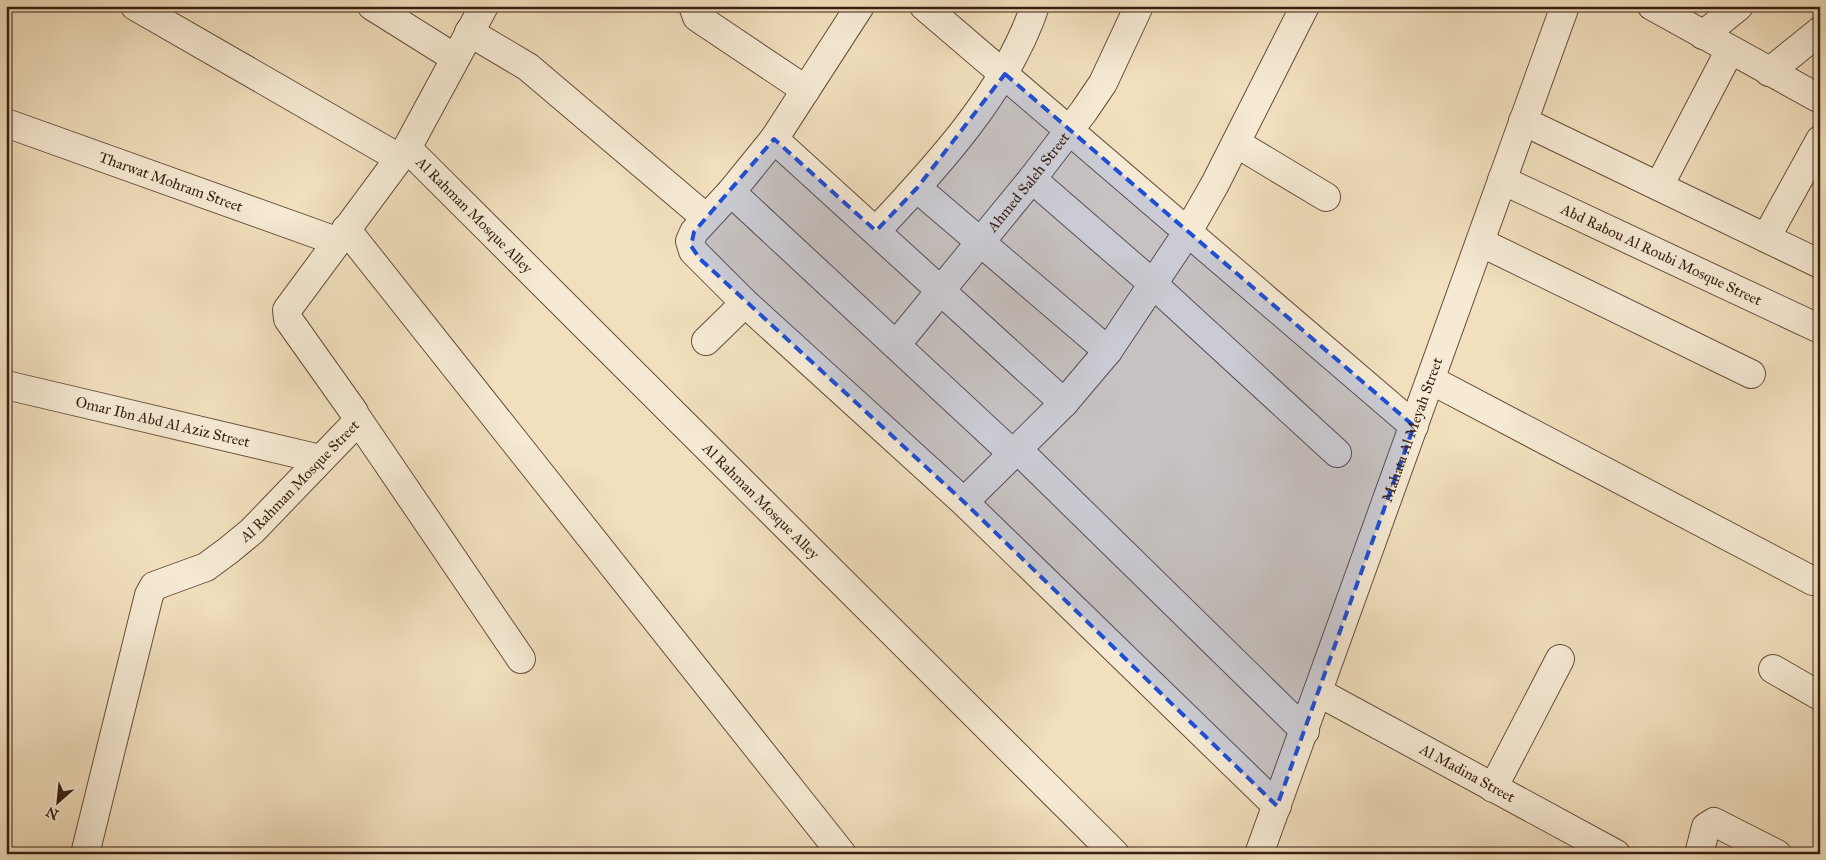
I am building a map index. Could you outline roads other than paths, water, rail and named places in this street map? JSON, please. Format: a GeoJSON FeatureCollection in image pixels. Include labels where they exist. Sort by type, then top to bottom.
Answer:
{"type":"FeatureCollection","features":[{"type":"Feature","properties":{"kind":"street","name":"Al Rahman Mosque Alley"},"geometry":{"type":"LineString","coordinates":[[135,6],[403,153],[1115,854]]}},
{"type":"Feature","properties":{"kind":"street"},"geometry":{"type":"LineString","coordinates":[[372,6],[455,58]]}},
{"type":"Feature","properties":{"kind":"street","name":"Al Rahman Mosque Street"},"geometry":{"type":"LineString","coordinates":[[85,854],[149,595],[154,586],[206,567],[229,550],[252,531],[320,459],[353,428],[357,418],[286,315],[292,300],[403,153],[484,6]]}},
{"type":"Feature","properties":{"kind":"street"},"geometry":{"type":"LineString","coordinates":[[693,6],[693,11],[700,20],[806,90]]}},
{"type":"Feature","properties":{"kind":"street"},"geometry":{"type":"LineString","coordinates":[[860,6],[774,140],[732,192],[694,232],[691,246],[700,259],[745,303],[964,502],[1277,806]]}},
{"type":"Feature","properties":{"kind":"street"},"geometry":{"type":"LineString","coordinates":[[924,6],[1414,426]]}},
{"type":"Feature","properties":{"kind":"street"},"geometry":{"type":"LineString","coordinates":[[876,231],[916,188],[1005,74],[1035,6]]}},
{"type":"Feature","properties":{"kind":"street","name":"Ahmed Saleh Street"},"geometry":{"type":"LineString","coordinates":[[896,345],[1069,132],[1103,83],[1139,6]]}},
{"type":"Feature","properties":{"kind":"street"},"geometry":{"type":"LineString","coordinates":[[964,502],[1064,403],[1108,351],[1187,233],[1236,142],[1305,6]]}},
{"type":"Feature","properties":{"kind":"street","name":"Mahata Al Meyah Street"},"geometry":{"type":"LineString","coordinates":[[1259,854],[1565,6]]}},
{"type":"Feature","properties":{"kind":"street"},"geometry":{"type":"LineString","coordinates":[[1652,6],[1819,98]]}},
{"type":"Feature","properties":{"kind":"street"},"geometry":{"type":"LineString","coordinates":[[1703,35],[1739,6]]}},
{"type":"Feature","properties":{"kind":"street"},"geometry":{"type":"LineString","coordinates":[[1769,72],[1820,31]]}},
{"type":"Feature","properties":{"kind":"street"},"geometry":{"type":"LineString","coordinates":[[469,32],[528,67],[706,218]]}},
{"type":"Feature","properties":{"kind":"street"},"geometry":{"type":"LineString","coordinates":[[1659,186],[1730,50]]}},
{"type":"Feature","properties":{"kind":"street"},"geometry":{"type":"LineString","coordinates":[[1523,121],[1820,264]]}},
{"type":"Feature","properties":{"kind":"street","name":"Tharwat Mohram Street"},"geometry":{"type":"LineString","coordinates":[[6,123],[341,235]]}},
{"type":"Feature","properties":{"kind":"street"},"geometry":{"type":"LineString","coordinates":[[774,140],[1064,403]]}},
{"type":"Feature","properties":{"kind":"street"},"geometry":{"type":"LineString","coordinates":[[1766,238],[1820,140]]}},
{"type":"Feature","properties":{"kind":"street"},"geometry":{"type":"LineString","coordinates":[[1236,142],[1326,197]]}},
{"type":"Feature","properties":{"kind":"street"},"geometry":{"type":"LineString","coordinates":[[1032,179],[1154,284],[1336,453]]}},
{"type":"Feature","properties":{"kind":"street","name":"Abd Rabou Al Roubi Mosque Street"},"geometry":{"type":"LineString","coordinates":[[1502,180],[1820,329]]}},
{"type":"Feature","properties":{"kind":"street"},"geometry":{"type":"LineString","coordinates":[[916,188],[1108,351]]}},
{"type":"Feature","properties":{"kind":"street"},"geometry":{"type":"LineString","coordinates":[[732,192],[896,345],[1015,452],[1304,731]]}},
{"type":"Feature","properties":{"kind":"street"},"geometry":{"type":"LineString","coordinates":[[341,235],[842,854]]}},
{"type":"Feature","properties":{"kind":"street"},"geometry":{"type":"LineString","coordinates":[[1480,242],[1751,374]]}},
{"type":"Feature","properties":{"kind":"street"},"geometry":{"type":"LineString","coordinates":[[706,341],[745,303]]}},
{"type":"Feature","properties":{"kind":"street"},"geometry":{"type":"LineString","coordinates":[[1431,380],[1813,581]]}},
{"type":"Feature","properties":{"kind":"street","name":"Omar Ibn Abd Al Aziz Street"},"geometry":{"type":"LineString","coordinates":[[6,385],[320,459]]}},
{"type":"Feature","properties":{"kind":"street"},"geometry":{"type":"LineString","coordinates":[[357,418],[521,659]]}},
{"type":"Feature","properties":{"kind":"street"},"geometry":{"type":"LineString","coordinates":[[1493,788],[1560,658]]}},
{"type":"Feature","properties":{"kind":"street"},"geometry":{"type":"LineString","coordinates":[[1773,670],[1820,696]]}},
{"type":"Feature","properties":{"kind":"street","name":"Al Madina Street"},"geometry":{"type":"LineString","coordinates":[[1318,692],[1493,788],[1599,850]]}},
{"type":"Feature","properties":{"kind":"street"},"geometry":{"type":"LineString","coordinates":[[1699,854],[1706,827],[1714,822],[1777,854]]}}]}
